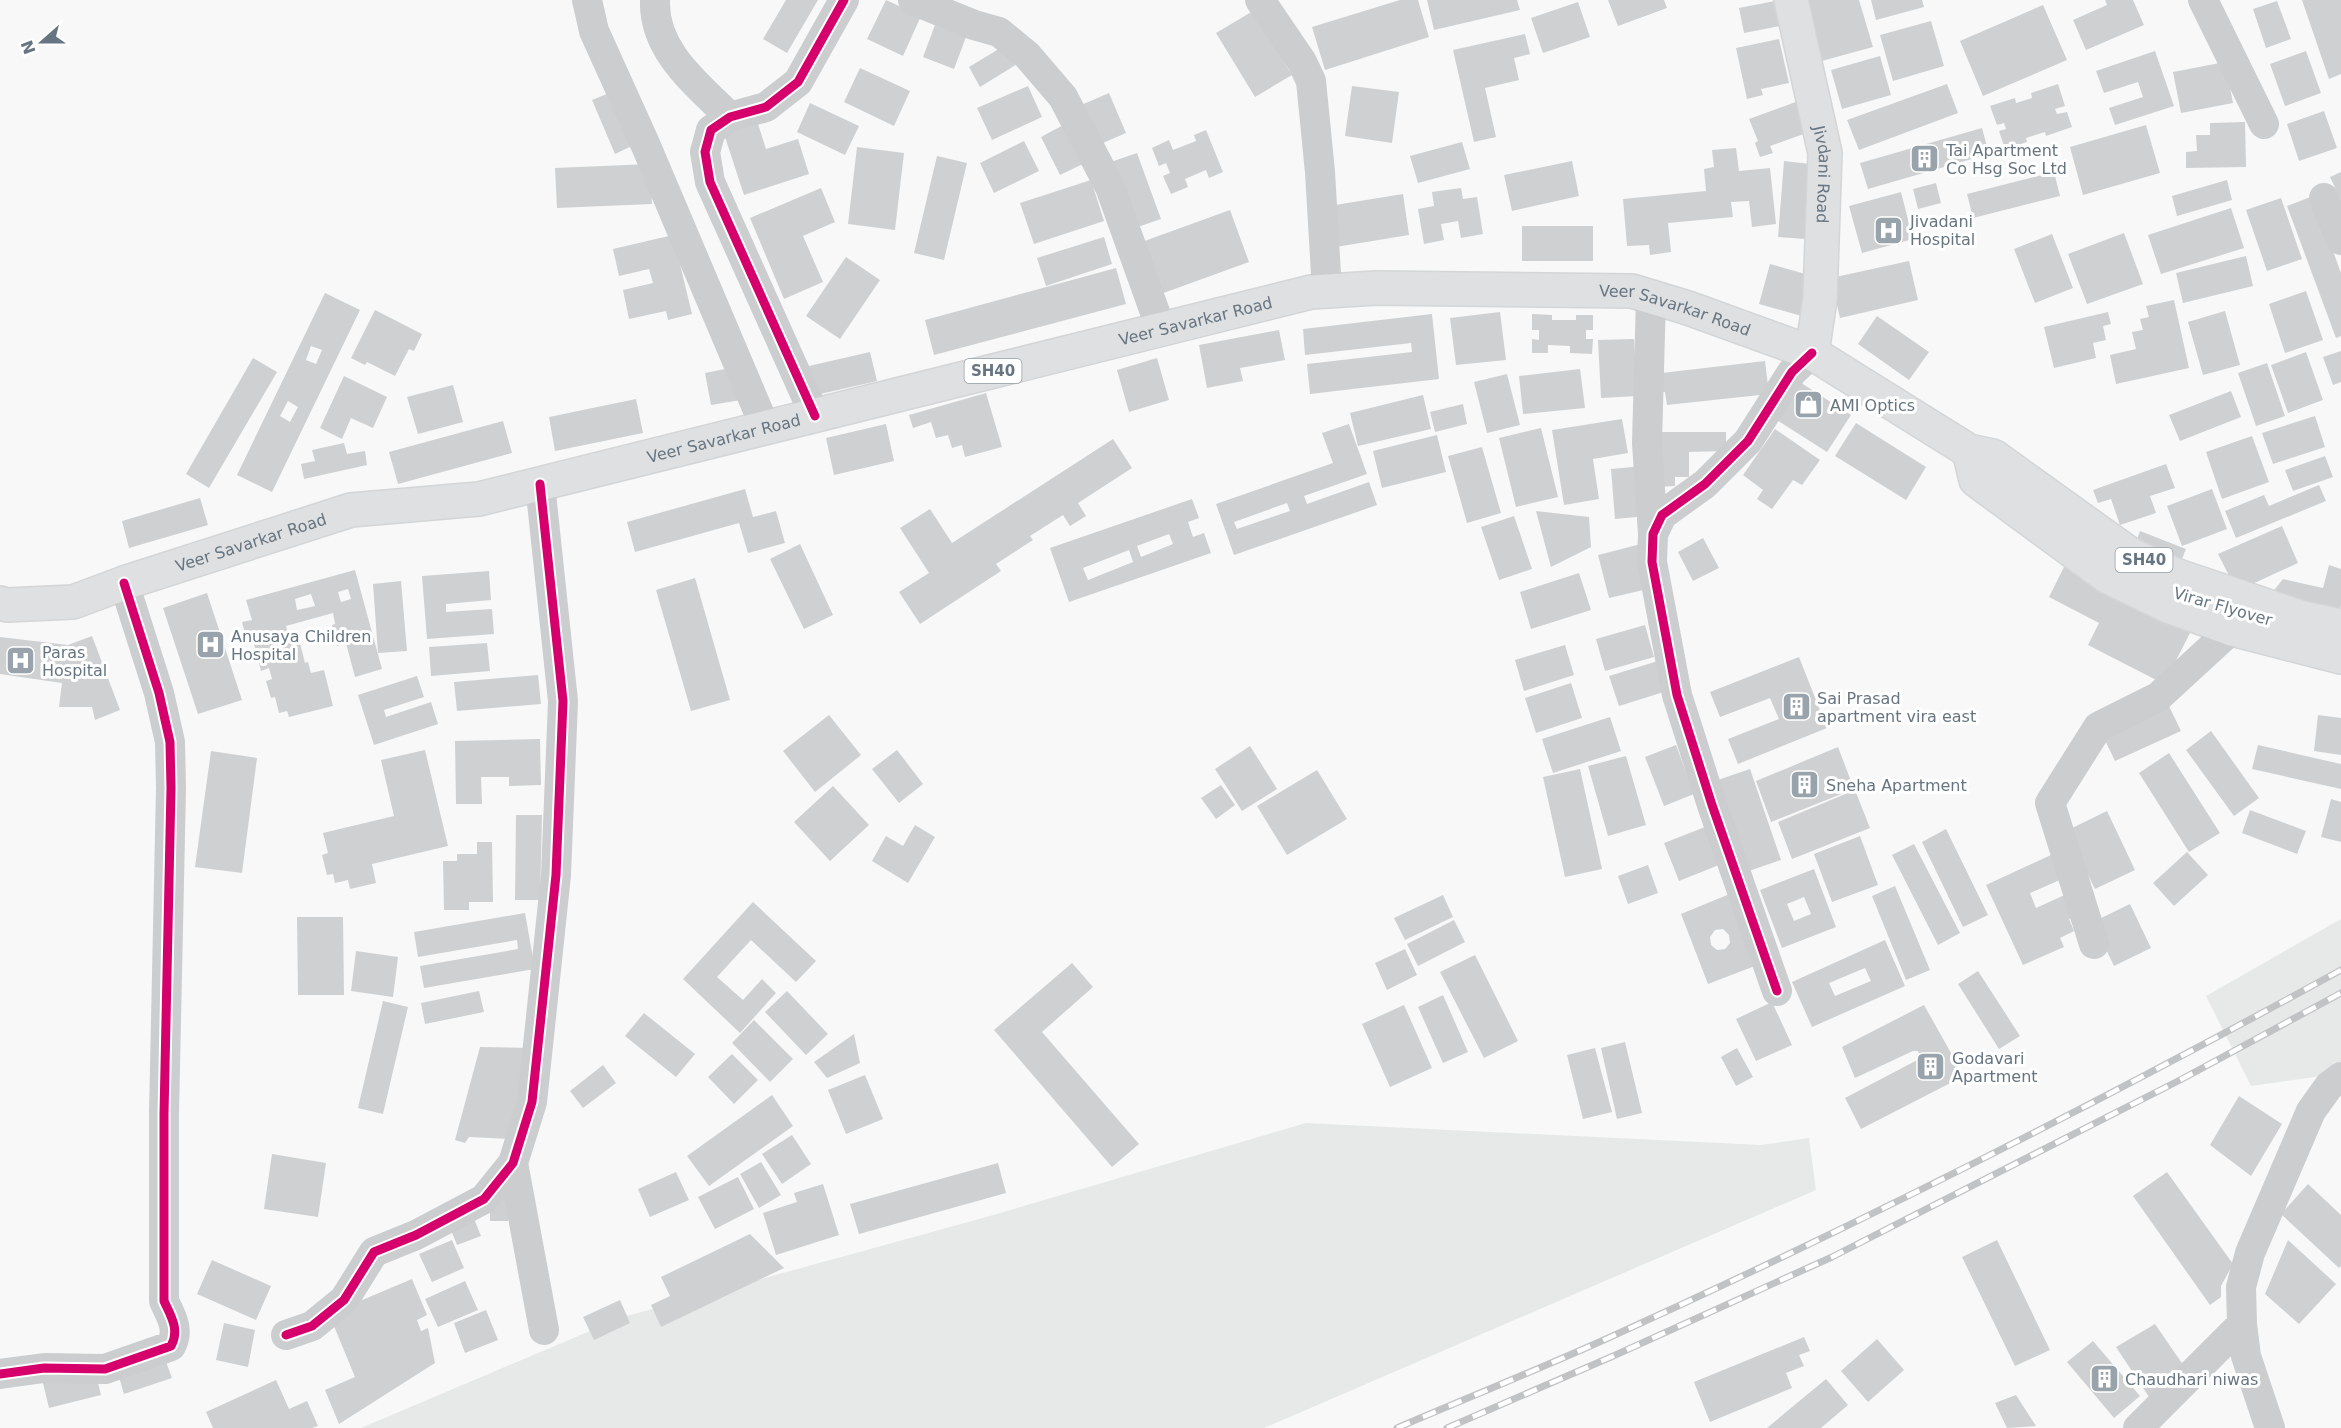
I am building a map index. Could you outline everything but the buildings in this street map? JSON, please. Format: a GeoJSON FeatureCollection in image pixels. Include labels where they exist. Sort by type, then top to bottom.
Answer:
{"type":"FeatureCollection","features":[{"type":"Feature","properties":{"kind":"main road","name":"Jivdani Road"},"geometry":{"type":"LineString","coordinates":[[1791,0],[1825,153],[1820,299],[1812,353]]}},
{"type":"Feature","properties":{"kind":"main road","name":"Veer Savarkar Road"},"geometry":{"type":"LineString","coordinates":[[0,603],[7,605],[73,602],[124,583],[351,510],[479,499],[1311,292],[1376,288],[1632,291],[1688,308],[1812,353],[1969,451],[1994,456],[2131,555],[2190,580],[2302,618],[2341,626]]}},
{"type":"Feature","properties":{"kind":"main road","name":"Virar Flyover"},"geometry":{"type":"LineString","coordinates":[[1969,451],[2001,479],[2125,571],[2167,590],[2341,638]]}},
{"type":"Feature","properties":{"kind":"main road"},"geometry":{"type":"LineString","coordinates":[[1969,451],[1976,480],[2108,577],[2168,606],[2232,629],[2341,657]]}},
{"type":"Feature","properties":{"kind":"street"},"geometry":{"type":"LineString","coordinates":[[587,0],[594,31],[646,146],[765,428]]}},
{"type":"Feature","properties":{"kind":"street"},"geometry":{"type":"LineString","coordinates":[[655,0],[655,19],[661,39],[676,62],[729,117]]}},
{"type":"Feature","properties":{"kind":"street"},"geometry":{"type":"LineString","coordinates":[[815,416],[710,182],[705,152],[711,130],[729,117],[766,107],[798,82],[844,0]]}},
{"type":"Feature","properties":{"kind":"street"},"geometry":{"type":"LineString","coordinates":[[913,0],[974,25],[999,32],[1027,55],[1063,97],[1110,187],[1161,329]]}},
{"type":"Feature","properties":{"kind":"street"},"geometry":{"type":"LineString","coordinates":[[1260,0],[1302,62],[1311,81],[1320,172],[1327,291]]}},
{"type":"Feature","properties":{"kind":"street"},"geometry":{"type":"LineString","coordinates":[[2203,0],[2264,124]]}},
{"type":"Feature","properties":{"kind":"street"},"geometry":{"type":"LineString","coordinates":[[2324,198],[2341,240]]}},
{"type":"Feature","properties":{"kind":"street"},"geometry":{"type":"LineString","coordinates":[[1651,297],[1647,443],[1653,534],[1652,562],[1677,694],[1712,805],[1777,991]]}},
{"type":"Feature","properties":{"kind":"street"},"geometry":{"type":"LineString","coordinates":[[1653,534],[1662,515],[1705,484],[1748,441],[1792,372],[1812,353]]}},
{"type":"Feature","properties":{"kind":"street"},"geometry":{"type":"LineString","coordinates":[[286,1335],[312,1326],[344,1300],[374,1252],[416,1235],[484,1199],[513,1163],[532,1102],[556,875],[563,701],[540,484]]}},
{"type":"Feature","properties":{"kind":"street"},"geometry":{"type":"LineString","coordinates":[[0,1374],[44,1368],[105,1369],[171,1346],[176,1337],[175,1325],[164,1301],[164,1114],[170,742],[159,693],[124,583]]}},
{"type":"Feature","properties":{"kind":"street"},"geometry":{"type":"LineString","coordinates":[[2094,944],[2049,803],[2098,727],[2158,698],[2232,629]]}},
{"type":"Feature","properties":{"kind":"street"},"geometry":{"type":"LineString","coordinates":[[2270,1428],[2246,1356],[2241,1287],[2250,1253],[2310,1111],[2329,1086],[2341,1077]]}},
{"type":"Feature","properties":{"kind":"street"},"geometry":{"type":"LineString","coordinates":[[513,1163],[544,1330]]}},
{"type":"Feature","properties":{"kind":"street"},"geometry":{"type":"LineString","coordinates":[[2138,1428],[2242,1324]]}},
{"type":"Feature","properties":{"kind":"shaded area"},"geometry":{"type":"Polygon","coordinates":[[[2341,919],[2341,1066],[2322,1076],[2251,1086],[2206,996],[2341,919]]]}},
{"type":"Feature","properties":{"kind":"shaded area"},"geometry":{"type":"Polygon","coordinates":[[[1306,1123],[1761,1145],[1809,1138],[1816,1190],[1264,1428],[361,1428],[623,1317],[990,1216],[1306,1123]]]}},
{"type":"Feature","properties":{"kind":"railway"},"geometry":{"type":"LineString","coordinates":[[1397,1428],[1606,1339],[1885,1207],[2068,1115],[2341,970]]}},
{"type":"Feature","properties":{"kind":"railway"},"geometry":{"type":"LineString","coordinates":[[1447,1428],[1832,1257],[2182,1079],[2341,993]]}},
{"type":"Feature","properties":{"kind":"cycle path"},"geometry":{"type":"LineString","coordinates":[[815,416],[710,182],[705,152],[711,130],[730,117],[766,107],[798,82],[844,0]]}},
{"type":"Feature","properties":{"kind":"cycle path"},"geometry":{"type":"LineString","coordinates":[[1777,991],[1712,805],[1677,695],[1652,562],[1653,534],[1662,515],[1705,484],[1748,441],[1792,372],[1812,353]]}},
{"type":"Feature","properties":{"kind":"cycle path"},"geometry":{"type":"LineString","coordinates":[[286,1335],[312,1326],[344,1300],[374,1252],[416,1235],[484,1199],[513,1163],[532,1102],[556,875],[563,701],[540,484]]}},
{"type":"Feature","properties":{"kind":"cycle path"},"geometry":{"type":"LineString","coordinates":[[0,1374],[44,1368],[105,1369],[171,1346],[175,1334],[174,1323],[164,1301],[164,1114],[170,742],[159,693],[124,583]]}},
{"type":"Feature","properties":{"kind":"place","name":"Tai Apartment Co Hsg Soc Ltd"},"geometry":{"type":"Point","coordinates":[1925,159]}},
{"type":"Feature","properties":{"kind":"place","name":"Jivadani Hospital"},"geometry":{"type":"Point","coordinates":[1889,230]}},
{"type":"Feature","properties":{"kind":"place","name":"AMI Optics"},"geometry":{"type":"Point","coordinates":[1809,405]}},
{"type":"Feature","properties":{"kind":"place","name":"Anusaya Children Hospital"},"geometry":{"type":"Point","coordinates":[210,645]}},
{"type":"Feature","properties":{"kind":"place","name":"Paras Hospital"},"geometry":{"type":"Point","coordinates":[21,661]}},
{"type":"Feature","properties":{"kind":"place","name":"Sai Prasad apartment vira east"},"geometry":{"type":"Point","coordinates":[1796,707]}},
{"type":"Feature","properties":{"kind":"place","name":"Sneha Apartment"},"geometry":{"type":"Point","coordinates":[1805,785]}},
{"type":"Feature","properties":{"kind":"place","name":"Godavari Apartment"},"geometry":{"type":"Point","coordinates":[1931,1067]}},
{"type":"Feature","properties":{"kind":"place","name":"Chaudhari niwas"},"geometry":{"type":"Point","coordinates":[2104,1379]}}]}
